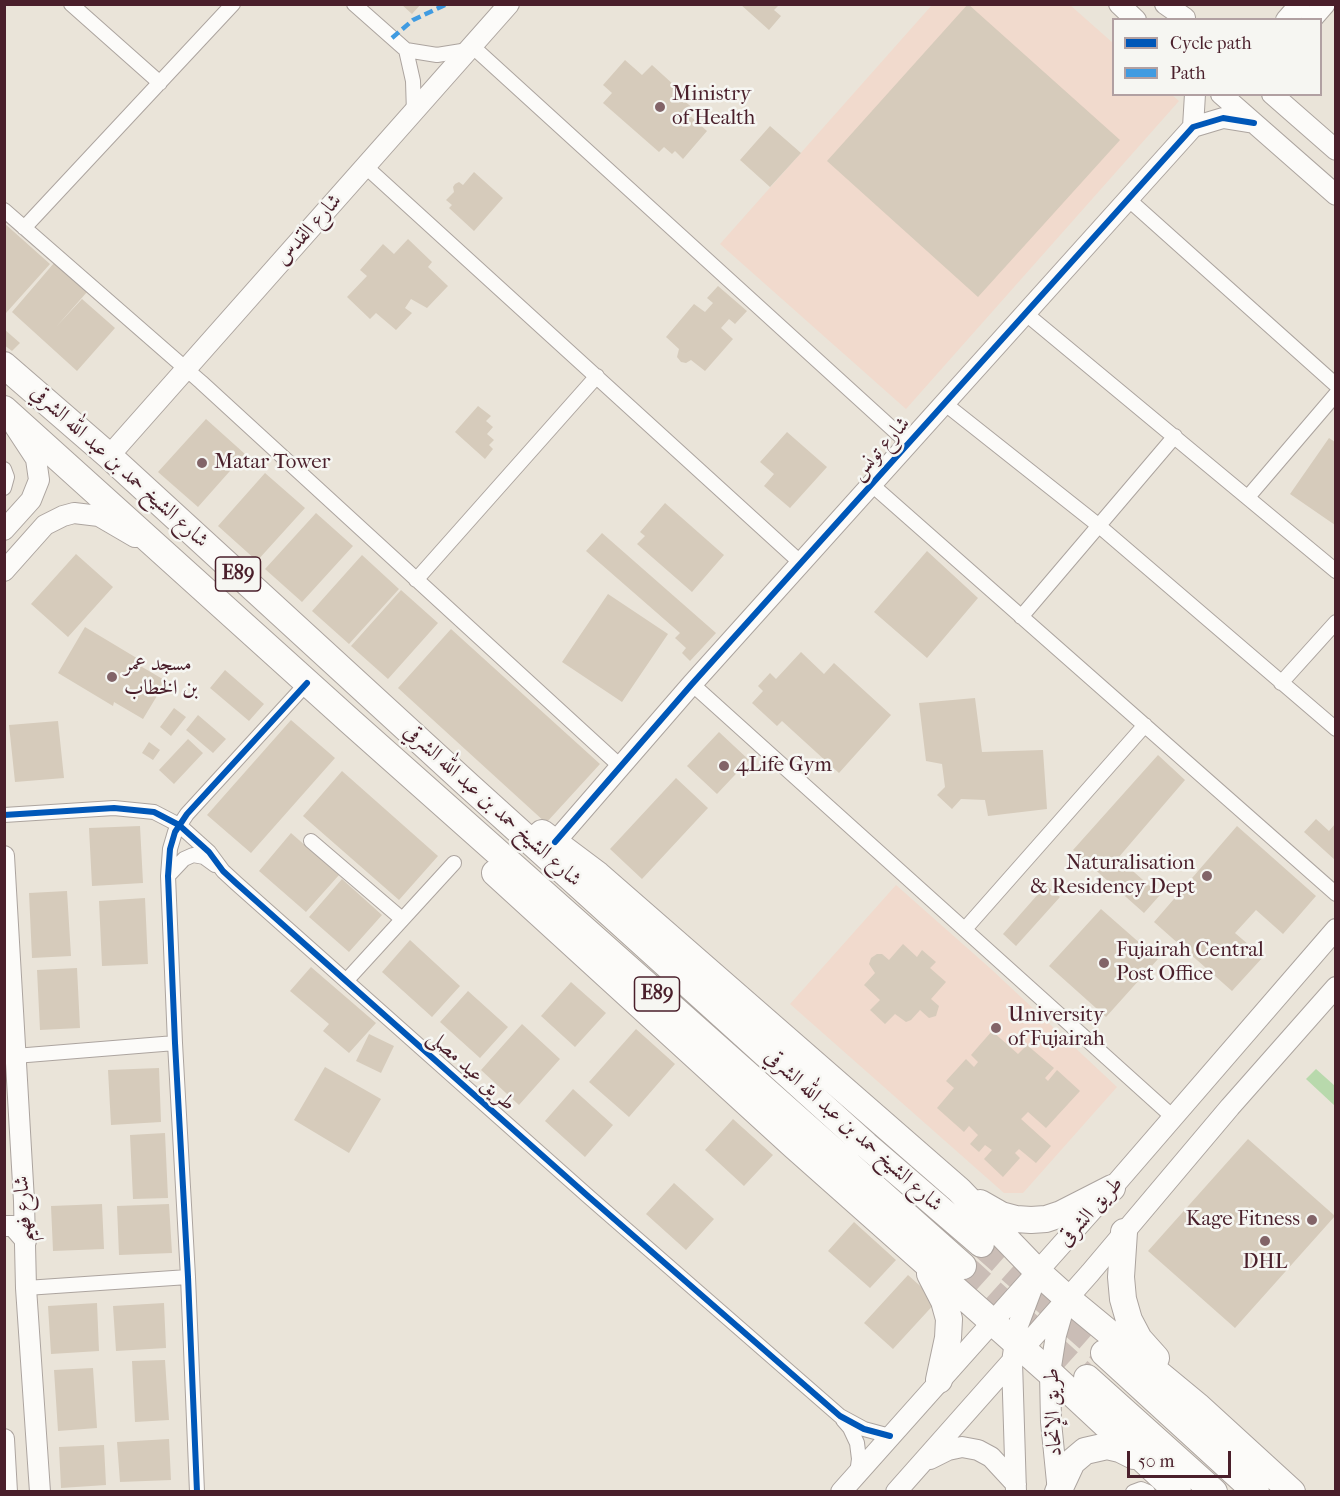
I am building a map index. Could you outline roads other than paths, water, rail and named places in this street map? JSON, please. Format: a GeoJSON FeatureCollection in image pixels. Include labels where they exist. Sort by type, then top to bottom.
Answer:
{"type":"FeatureCollection","features":[{"type":"Feature","properties":{"kind":"highway","name":"شارع الشيخ حمد بن عبد الله الشرقي"},"geometry":{"type":"LineString","coordinates":[[4,365],[109,456],[468,785],[866,1144],[981,1244]]}},
{"type":"Feature","properties":{"kind":"highway","name":"شارع الشيخ حمد بن عبد الله الشرقي"},"geometry":{"type":"LineString","coordinates":[[4,411],[963,1266]]}},
{"type":"Feature","properties":{"kind":"highway"},"geometry":{"type":"LineString","coordinates":[[351,722],[363,747],[383,771],[670,1034],[1178,1491]]}},
{"type":"Feature","properties":{"kind":"highway"},"geometry":{"type":"LineString","coordinates":[[468,785],[555,842],[598,875],[1044,1265],[1292,1491]]}},
{"type":"Feature","properties":{"kind":"highway"},"geometry":{"type":"LineString","coordinates":[[959,1191],[1001,1215],[1031,1221],[1061,1214],[1113,1188]]}},
{"type":"Feature","properties":{"kind":"highway"},"geometry":{"type":"LineString","coordinates":[[1124,1232],[1122,1285],[1129,1320],[1139,1339],[1179,1380],[1199,1407]]}},
{"type":"Feature","properties":{"kind":"highway"},"geometry":{"type":"LineString","coordinates":[[918,1257],[944,1301],[949,1319],[948,1338],[939,1380]]}},
{"type":"Feature","properties":{"kind":"highway"},"geometry":{"type":"LineString","coordinates":[[1104,1353],[1256,1491]]}},
{"type":"Feature","properties":{"kind":"highway"},"geometry":{"type":"LineString","coordinates":[[1087,1378],[1214,1491]]}},
{"type":"Feature","properties":{"kind":"highway"},"geometry":{"type":"LineString","coordinates":[[1058,1491],[1072,1462],[1093,1448],[1113,1447],[1145,1461]]}},
{"type":"Feature","properties":{"kind":"street"},"geometry":{"type":"LineString","coordinates":[[71,4],[160,83]]}},
{"type":"Feature","properties":{"kind":"street"},"geometry":{"type":"LineString","coordinates":[[24,228],[233,4]]}},
{"type":"Feature","properties":{"kind":"street"},"geometry":{"type":"LineString","coordinates":[[354,4],[406,50],[437,55],[470,48],[908,443]]}},
{"type":"Feature","properties":{"kind":"street","name":"شارع القدس"},"geometry":{"type":"LineString","coordinates":[[109,456],[509,4]]}},
{"type":"Feature","properties":{"kind":"street"},"geometry":{"type":"LineString","coordinates":[[1119,4],[1134,18]]}},
{"type":"Feature","properties":{"kind":"street"},"geometry":{"type":"LineString","coordinates":[[1167,4],[1185,18]]}},
{"type":"Feature","properties":{"kind":"street"},"geometry":{"type":"LineString","coordinates":[[1288,18],[1300,4]]}},
{"type":"Feature","properties":{"kind":"street"},"geometry":{"type":"LineString","coordinates":[[1313,18],[1324,4]]}},
{"type":"Feature","properties":{"kind":"street"},"geometry":{"type":"LineString","coordinates":[[406,50],[413,81],[414,113]]}},
{"type":"Feature","properties":{"kind":"street"},"geometry":{"type":"LineString","coordinates":[[1195,96],[1193,127],[1223,118],[1254,123]]}},
{"type":"Feature","properties":{"kind":"street"},"geometry":{"type":"LineString","coordinates":[[1223,96],[1335,195]]}},
{"type":"Feature","properties":{"kind":"street"},"geometry":{"type":"LineString","coordinates":[[1275,96],[1335,150]]}},
{"type":"Feature","properties":{"kind":"street","name":"شارع تونس"},"geometry":{"type":"LineString","coordinates":[[555,842],[692,684],[1193,127]]}},
{"type":"Feature","properties":{"kind":"street"},"geometry":{"type":"LineString","coordinates":[[365,166],[801,563]]}},
{"type":"Feature","properties":{"kind":"street"},"geometry":{"type":"LineString","coordinates":[[1308,171],[1335,189]]}},
{"type":"Feature","properties":{"kind":"street"},"geometry":{"type":"LineString","coordinates":[[1128,198],[1335,385]]}},
{"type":"Feature","properties":{"kind":"street"},"geometry":{"type":"LineString","coordinates":[[4,210],[186,368],[620,766]]}},
{"type":"Feature","properties":{"kind":"street"},"geometry":{"type":"LineString","coordinates":[[1025,313],[1335,571]]}},
{"type":"Feature","properties":{"kind":"street"},"geometry":{"type":"LineString","coordinates":[[416,580],[597,376]]}},
{"type":"Feature","properties":{"kind":"street"},"geometry":{"type":"LineString","coordinates":[[1248,497],[1335,394]]}},
{"type":"Feature","properties":{"kind":"street"},"geometry":{"type":"LineString","coordinates":[[944,403],[1098,525],[1335,729]]}},
{"type":"Feature","properties":{"kind":"street"},"geometry":{"type":"LineString","coordinates":[[4,411],[36,459],[39,469],[39,480],[34,494],[4,530]]}},
{"type":"Feature","properties":{"kind":"street"},"geometry":{"type":"LineString","coordinates":[[1021,616],[1175,436]]}},
{"type":"Feature","properties":{"kind":"street"},"geometry":{"type":"LineString","coordinates":[[4,469],[7,477],[4,488]]}},
{"type":"Feature","properties":{"kind":"street"},"geometry":{"type":"LineString","coordinates":[[872,484],[1335,894]]}},
{"type":"Feature","properties":{"kind":"street"},"geometry":{"type":"LineString","coordinates":[[4,571],[45,525],[74,513],[99,516],[162,553]]}},
{"type":"Feature","properties":{"kind":"street"},"geometry":{"type":"LineString","coordinates":[[1281,683],[1335,622]]}},
{"type":"Feature","properties":{"kind":"street"},"geometry":{"type":"LineString","coordinates":[[197,1491],[175,1043],[168,876],[170,849],[186,814],[307,683]]}},
{"type":"Feature","properties":{"kind":"street"},"geometry":{"type":"LineString","coordinates":[[692,684],[1174,1118]]}},
{"type":"Feature","properties":{"kind":"street"},"geometry":{"type":"LineString","coordinates":[[965,929],[1145,725]]}},
{"type":"Feature","properties":{"kind":"street","name":"طريق عيد مصلى"},"geometry":{"type":"LineString","coordinates":[[4,816],[114,808],[154,812],[179,825],[209,852],[223,871],[346,981],[840,1416],[850,1428],[857,1443],[859,1459],[857,1475]]}},
{"type":"Feature","properties":{"kind":"street"},"geometry":{"type":"LineString","coordinates":[[311,841],[402,919]]}},
{"type":"Feature","properties":{"kind":"street"},"geometry":{"type":"LineString","coordinates":[[168,876],[184,859],[193,855],[204,857],[223,871]]}},
{"type":"Feature","properties":{"kind":"street","name":"شارع فهيم"},"geometry":{"type":"LineString","coordinates":[[4,856],[26,1241],[26,1288],[40,1491]]}},
{"type":"Feature","properties":{"kind":"street"},"geometry":{"type":"LineString","coordinates":[[346,981],[454,863]]}},
{"type":"Feature","properties":{"kind":"street","name":"طريق الشرقى"},"geometry":{"type":"LineString","coordinates":[[1018,1348],[1044,1265],[1174,1118],[1335,929]]}},
{"type":"Feature","properties":{"kind":"street","name":"طريق الشرقى"},"geometry":{"type":"LineString","coordinates":[[896,1491],[1018,1348],[1073,1291],[1335,987]]}},
{"type":"Feature","properties":{"kind":"street"},"geometry":{"type":"LineString","coordinates":[[15,1056],[175,1043]]}},
{"type":"Feature","properties":{"kind":"street"},"geometry":{"type":"LineString","coordinates":[[4,1226],[12,1226],[26,1241]]}},
{"type":"Feature","properties":{"kind":"street"},"geometry":{"type":"LineString","coordinates":[[26,1288],[188,1277]]}},
{"type":"Feature","properties":{"kind":"street","name":"طريق اﻹتحاد"},"geometry":{"type":"LineString","coordinates":[[1058,1491],[1018,1348],[1056,1335],[1073,1291]]}},
{"type":"Feature","properties":{"kind":"street"},"geometry":{"type":"LineString","coordinates":[[1016,1488],[1018,1348]]}},
{"type":"Feature","properties":{"kind":"street","name":"طريق الشرقى"},"geometry":{"type":"LineString","coordinates":[[841,1491],[939,1380],[1018,1348]]}},
{"type":"Feature","properties":{"kind":"street","name":"طريق عيد مصلى"},"geometry":{"type":"LineString","coordinates":[[840,1416],[864,1429],[890,1436]]}},
{"type":"Feature","properties":{"kind":"street"},"geometry":{"type":"LineString","coordinates":[[4,1439],[7,1491]]}},
{"type":"Feature","properties":{"kind":"street"},"geometry":{"type":"LineString","coordinates":[[922,1463],[948,1450],[962,1447],[978,1450],[990,1457],[1016,1488]]}},
{"type":"Feature","properties":{"kind":"street"},"geometry":{"type":"LineString","coordinates":[[1133,1491],[1141,1489],[1148,1491]]}},
{"type":"Feature","properties":{"kind":"tunnel"},"geometry":{"type":"LineString","coordinates":[[981,1244],[1104,1353]]}},
{"type":"Feature","properties":{"kind":"tunnel"},"geometry":{"type":"LineString","coordinates":[[963,1266],[1087,1378]]}},
{"type":"Feature","properties":{"kind":"place","name":"Ministry of Health"},"geometry":{"type":"Point","coordinates":[660,107]}},
{"type":"Feature","properties":{"kind":"place","name":"Matar Tower"},"geometry":{"type":"Point","coordinates":[202,463]}},
{"type":"Feature","properties":{"kind":"place","name":"مسجد عمر بن الخطاب"},"geometry":{"type":"Point","coordinates":[112,677]}},
{"type":"Feature","properties":{"kind":"place","name":"4Life Gym"},"geometry":{"type":"Point","coordinates":[724,766]}},
{"type":"Feature","properties":{"kind":"place","name":"Naturalisation & Residency Dept"},"geometry":{"type":"Point","coordinates":[1207,876]}},
{"type":"Feature","properties":{"kind":"place","name":"Fujairah Central Post Office"},"geometry":{"type":"Point","coordinates":[1104,963]}},
{"type":"Feature","properties":{"kind":"place","name":"University of Fujairah"},"geometry":{"type":"Point","coordinates":[996,1028]}},
{"type":"Feature","properties":{"kind":"place","name":"Kage Fitness"},"geometry":{"type":"Point","coordinates":[1312,1220]}},
{"type":"Feature","properties":{"kind":"place","name":"DHL"},"geometry":{"type":"Point","coordinates":[1265,1241]}}]}
